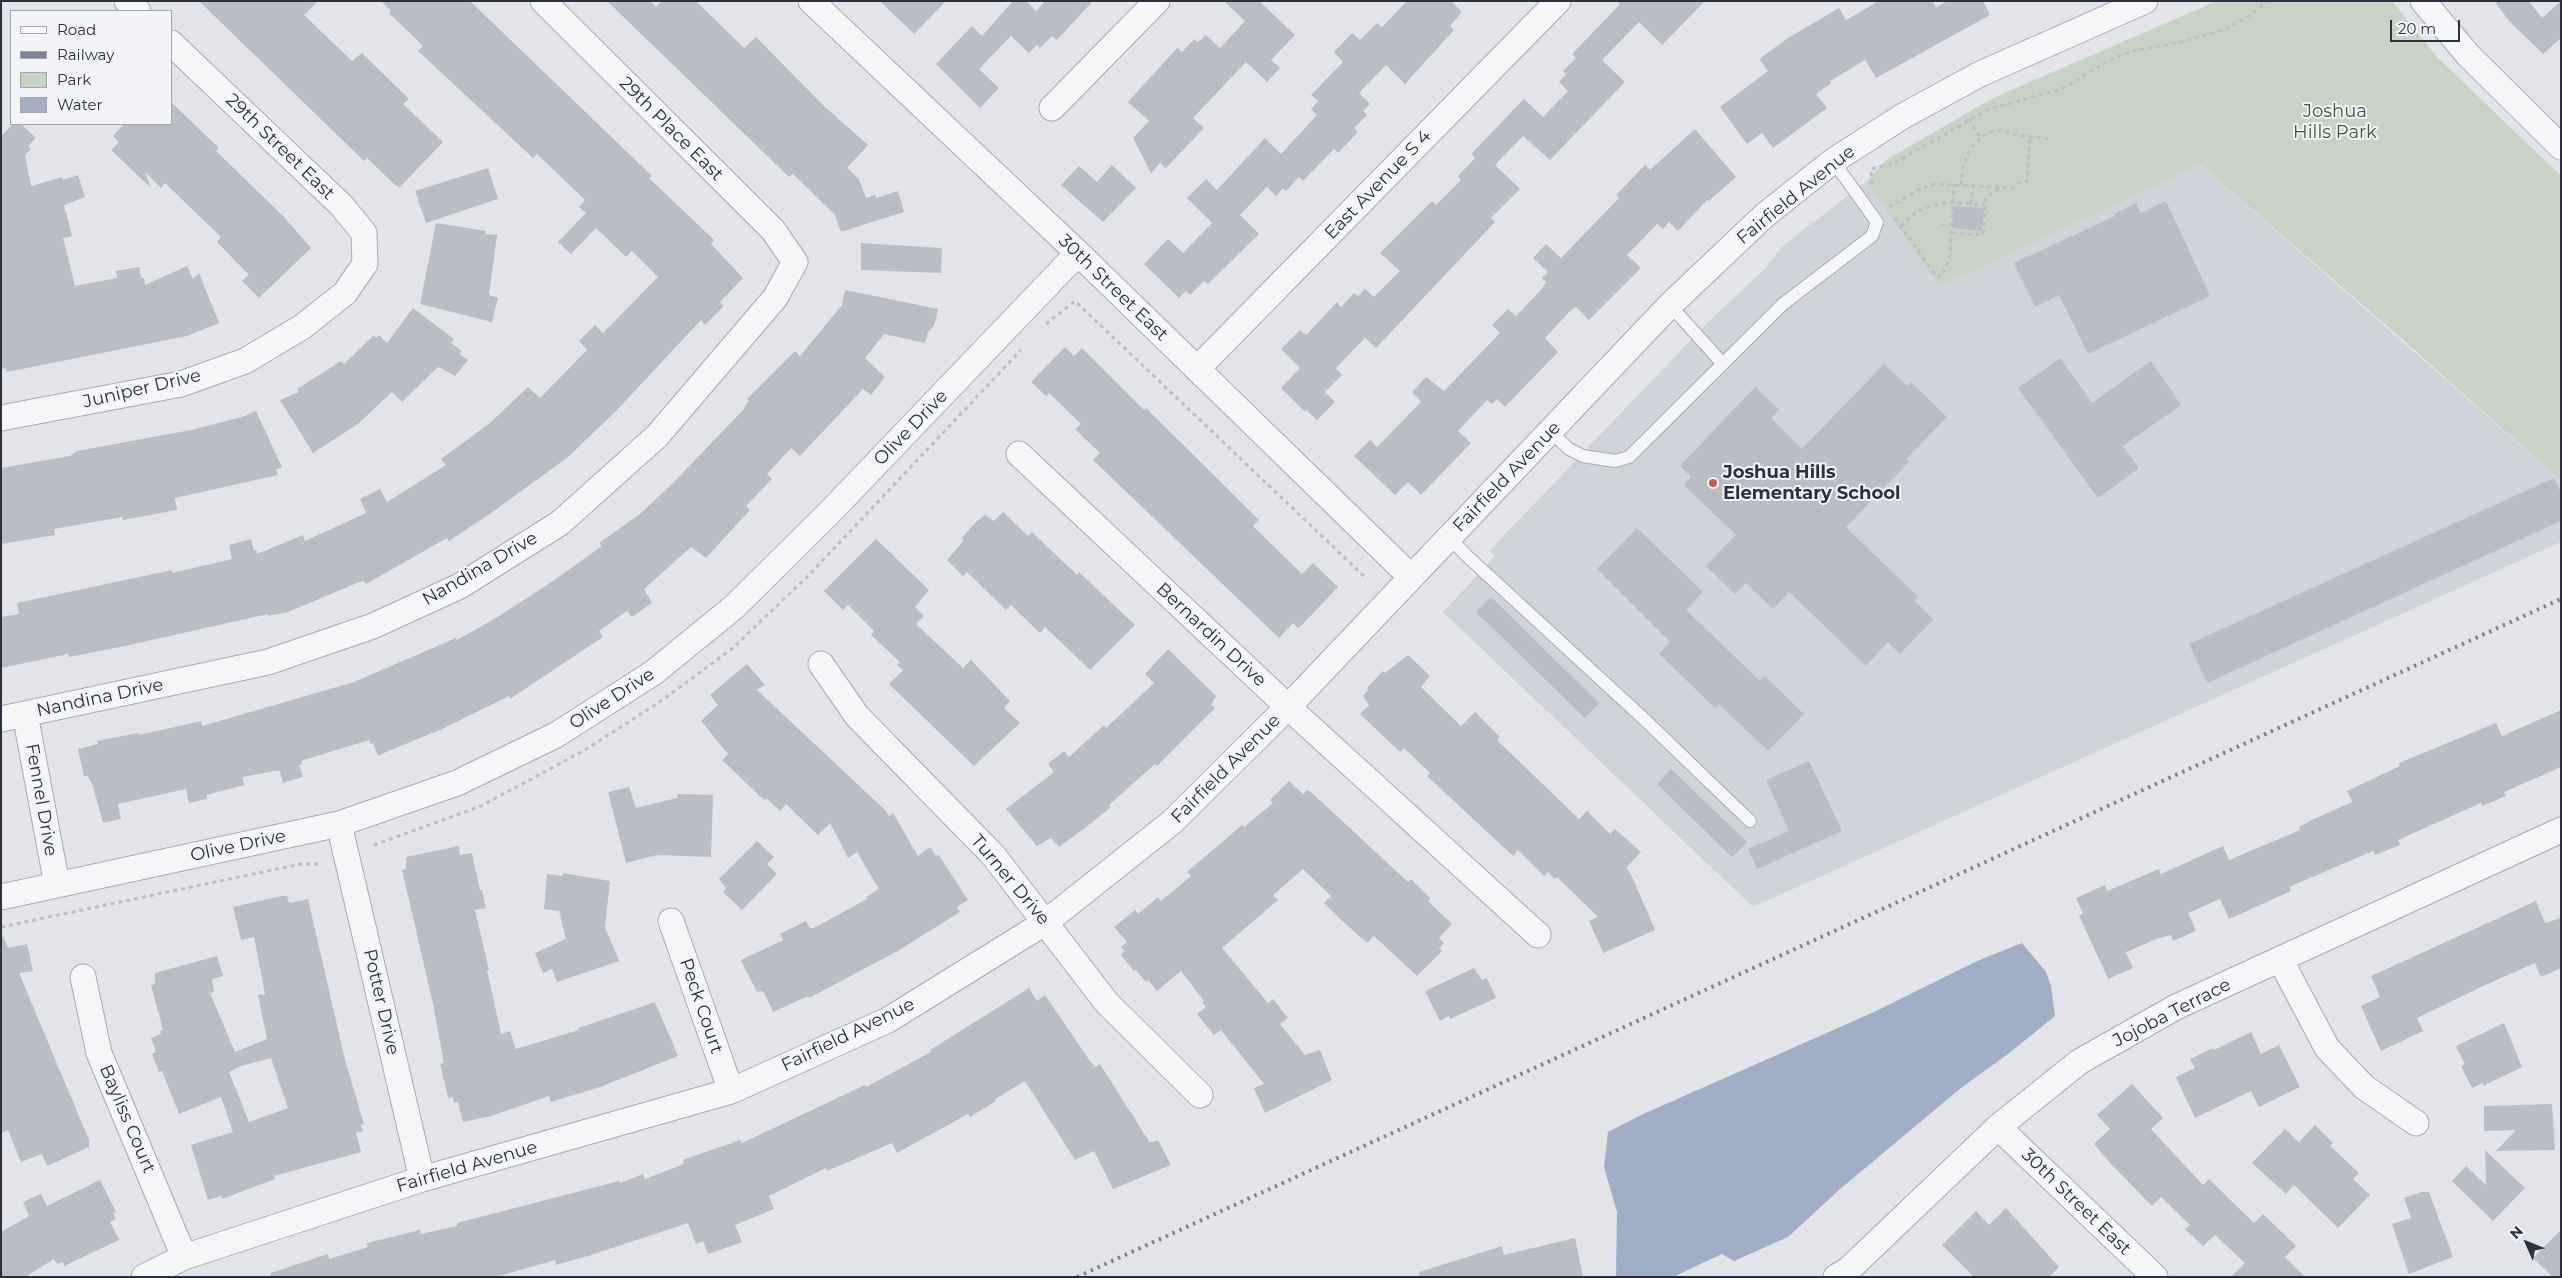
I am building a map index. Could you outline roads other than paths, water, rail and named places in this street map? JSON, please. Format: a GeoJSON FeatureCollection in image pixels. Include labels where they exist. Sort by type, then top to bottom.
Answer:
{"type":"FeatureCollection","features":[{"type":"Feature","properties":{"kind":"street"},"geometry":{"type":"LineString","coordinates":[[128,1],[137,10]]}},
{"type":"Feature","properties":{"kind":"street","name":"29th Place East"},"geometry":{"type":"LineString","coordinates":[[543,1],[773,230],[795,262]]}},
{"type":"Feature","properties":{"kind":"street","name":"30th Street East"},"geometry":{"type":"LineString","coordinates":[[812,1],[1078,253],[1411,577]]}},
{"type":"Feature","properties":{"kind":"street"},"geometry":{"type":"LineString","coordinates":[[1052,108],[1156,1]]}},
{"type":"Feature","properties":{"kind":"street","name":"East Avenue S 4"},"geometry":{"type":"LineString","coordinates":[[1197,369],[1558,1]]}},
{"type":"Feature","properties":{"kind":"street","name":"Fairfield Avenue"},"geometry":{"type":"LineString","coordinates":[[144,1277],[184,1257],[422,1179],[731,1091],[888,1020],[1046,922],[1172,822],[1288,707],[1670,305],[1766,215],[1833,161],[1903,116],[1980,74],[2145,1]]}},
{"type":"Feature","properties":{"kind":"street"},"geometry":{"type":"LineString","coordinates":[[2423,1],[2468,55],[2561,147]]}},
{"type":"Feature","properties":{"kind":"street","name":"29th Street East"},"geometry":{"type":"LineString","coordinates":[[172,44],[342,206],[364,233],[365,264]]}},
{"type":"Feature","properties":{"kind":"street","name":"Olive Drive"},"geometry":{"type":"LineString","coordinates":[[1,897],[339,824],[457,783],[556,735],[653,674],[734,607],[829,513],[1078,253]]}},
{"type":"Feature","properties":{"kind":"street","name":"Nandina Drive"},"geometry":{"type":"LineString","coordinates":[[1,719],[268,662],[373,626],[460,586],[560,523],[657,436],[775,298],[795,262]]}},
{"type":"Feature","properties":{"kind":"street","name":"Juniper Drive"},"geometry":{"type":"LineString","coordinates":[[1,418],[181,384],[245,361],[302,327],[345,293],[365,264]]}},
{"type":"Feature","properties":{"kind":"street","name":"Bernardin Drive"},"geometry":{"type":"LineString","coordinates":[[1019,454],[1288,707],[1538,935]]}},
{"type":"Feature","properties":{"kind":"street","name":"Turner Drive"},"geometry":{"type":"LineString","coordinates":[[821,664],[857,716],[993,855],[1107,1003],[1200,1095]]}},
{"type":"Feature","properties":{"kind":"street","name":"Fennel Drive"},"geometry":{"type":"LineString","coordinates":[[25,714],[57,886]]}},
{"type":"Feature","properties":{"kind":"street","name":"Potter Drive"},"geometry":{"type":"LineString","coordinates":[[339,824],[422,1179]]}},
{"type":"Feature","properties":{"kind":"street","name":"Jojoba Terrace"},"geometry":{"type":"LineString","coordinates":[[1836,1277],[1848,1270],[1998,1127],[2079,1062],[2176,1007],[2561,830]]}},
{"type":"Feature","properties":{"kind":"street","name":"Peck Court"},"geometry":{"type":"LineString","coordinates":[[671,921],[731,1091]]}},
{"type":"Feature","properties":{"kind":"street"},"geometry":{"type":"LineString","coordinates":[[2280,959],[2328,1048],[2364,1087],[2416,1123]]}},
{"type":"Feature","properties":{"kind":"street","name":"Bayliss Court"},"geometry":{"type":"LineString","coordinates":[[83,978],[99,1053],[184,1257]]}},
{"type":"Feature","properties":{"kind":"street","name":"30th Street East"},"geometry":{"type":"LineString","coordinates":[[1998,1127],[2155,1277]]}},
{"type":"Feature","properties":{"kind":"lane"},"geometry":{"type":"LineString","coordinates":[[1550,432],[1570,449],[1583,456],[1615,461],[1630,457],[1722,362],[1783,304],[1872,236],[1877,222],[1833,161]]}},
{"type":"Feature","properties":{"kind":"lane"},"geometry":{"type":"LineString","coordinates":[[1670,305],[1722,362]]}},
{"type":"Feature","properties":{"kind":"lane"},"geometry":{"type":"LineString","coordinates":[[1450,536],[1467,556],[1644,719],[1750,821]]}},
{"type":"Feature","properties":{"kind":"water"},"geometry":{"type":"Polygon","coordinates":[[[2022,943],[2046,972],[2051,986],[2055,1016],[2008,1054],[1961,1088],[1839,1190],[1788,1237],[1734,1261],[1722,1254],[1673,1277],[1616,1277],[1617,1212],[1604,1167],[1608,1132],[1641,1115],[1874,1012],[1977,961],[2022,943]]]}},
{"type":"Feature","properties":{"kind":"railway"},"geometry":{"type":"LineString","coordinates":[[1077,1277],[2561,599]]}},
{"type":"Feature","properties":{"kind":"place","name":"Joshua Hills Elementary School"},"geometry":{"type":"Point","coordinates":[1713,483]}},
{"type":"Feature","properties":{"kind":"park label","name":"Joshua Hills Park"},"geometry":{"type":"Point","coordinates":[2335,122]}}]}
